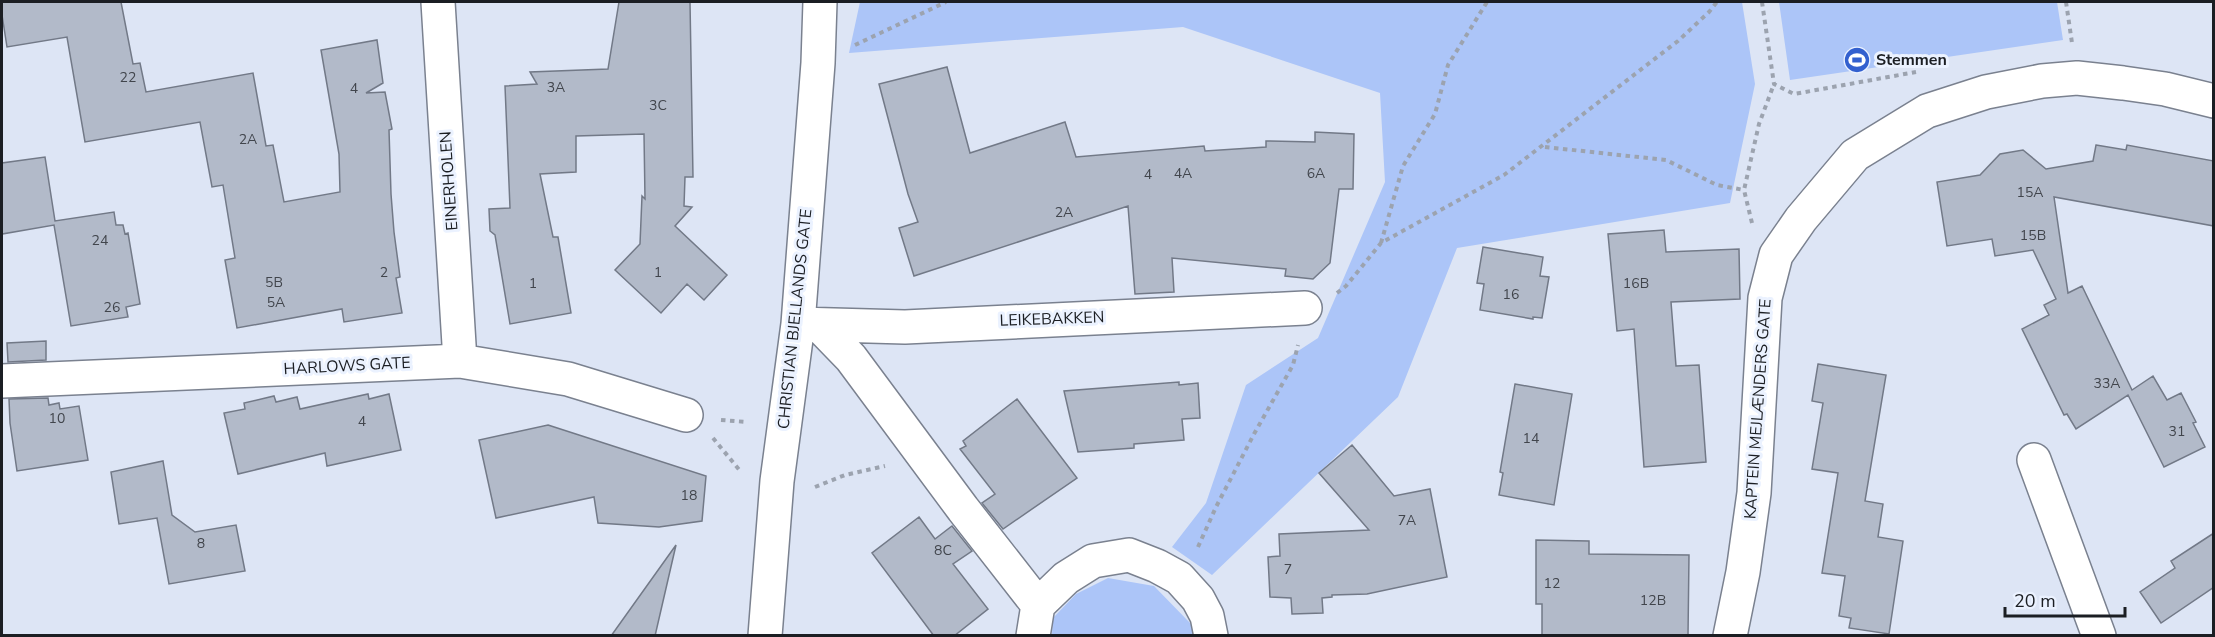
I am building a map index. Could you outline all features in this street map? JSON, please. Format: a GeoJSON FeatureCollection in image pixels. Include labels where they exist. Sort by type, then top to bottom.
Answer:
{"type":"FeatureCollection","features":[{"type":"Feature","properties":{"kind":"street","name":"EINERHOLEN"},"geometry":{"type":"LineString","coordinates":[[438,2],[460,362]]}},
{"type":"Feature","properties":{"kind":"street","name":"CHRISTIAN BJELLANDS GATE"},"geometry":{"type":"LineString","coordinates":[[765,636],[777,481],[809,324],[820,2]]}},
{"type":"Feature","properties":{"kind":"street","name":"KAPTEIN MEJLÆNDERS GATE"},"geometry":{"type":"LineString","coordinates":[[1730,636],[1743,572],[1754,493],[1765,298],[1776,255],[1801,219],[1855,155],[1927,111],[1986,92],[2042,81],[2078,78],[2165,89],[2214,101]]}},
{"type":"Feature","properties":{"kind":"street","name":"LEIKEBAKKEN"},"geometry":{"type":"LineString","coordinates":[[809,324],[905,327],[1305,308]]}},
{"type":"Feature","properties":{"kind":"street"},"geometry":{"type":"LineString","coordinates":[[809,324],[851,358],[931,465],[1035,620],[1066,578],[1093,561],[1129,555],[1179,578],[1198,599],[1207,616],[1211,636]]}},
{"type":"Feature","properties":{"kind":"street","name":"HARLOWS GATE"},"geometry":{"type":"LineString","coordinates":[[2,381],[460,362],[568,379],[686,415]]}},
{"type":"Feature","properties":{"kind":"street"},"geometry":{"type":"LineString","coordinates":[[2034,460],[2099,636]]}},
{"type":"Feature","properties":{"kind":"path"},"geometry":{"type":"LineString","coordinates":[[818,63],[946,2]]}},
{"type":"Feature","properties":{"kind":"path"},"geometry":{"type":"LineString","coordinates":[[1381,243],[1403,166],[1435,114],[1448,65],[1487,2]]}},
{"type":"Feature","properties":{"kind":"path"},"geometry":{"type":"LineString","coordinates":[[1179,578],[1199,545],[1254,434],[1293,365],[1305,308],[1324,303],[1346,286],[1381,243],[1504,175],[1544,147],[1678,41],[1717,2]]}},
{"type":"Feature","properties":{"kind":"path"},"geometry":{"type":"LineString","coordinates":[[1762,2],[1774,84],[1760,124],[1743,190],[1753,225],[1776,255]]}},
{"type":"Feature","properties":{"kind":"path"},"geometry":{"type":"LineString","coordinates":[[2061,47],[2073,45],[2067,2]]}},
{"type":"Feature","properties":{"kind":"path"},"geometry":{"type":"LineString","coordinates":[[1774,84],[1794,94],[1922,72]]}},
{"type":"Feature","properties":{"kind":"path"},"geometry":{"type":"LineString","coordinates":[[1544,147],[1666,160],[1717,185],[1743,190]]}},
{"type":"Feature","properties":{"kind":"path"},"geometry":{"type":"LineString","coordinates":[[686,415],[698,419],[742,474],[816,487],[863,470],[886,466],[931,465]]}},
{"type":"Feature","properties":{"kind":"shaded area"},"geometry":{"type":"Polygon","coordinates":[[[860,2],[1742,2],[1755,84],[1730,203],[1457,248],[1398,397],[1212,575],[1172,547],[1206,503],[1246,385],[1318,338],[1385,182],[1380,93],[1183,27],[849,53],[860,2]]]}},
{"type":"Feature","properties":{"kind":"shaded area","name":"Stemmen"},"geometry":{"type":"Polygon","coordinates":[[[1779,2],[2057,2],[2063,40],[1790,80],[1779,2]]]}},
{"type":"Feature","properties":{"kind":"shaded area"},"geometry":{"type":"Polygon","coordinates":[[[1108,578],[1154,586],[1191,624],[1193,635],[1052,635],[1053,618],[1076,594],[1108,578]]]}},
{"type":"Feature","properties":{"kind":"building"},"geometry":{"type":"Polygon","coordinates":[[[2,2],[121,2],[133,64],[140,63],[146,92],[253,73],[266,146],[273,145],[284,202],[340,192],[339,154],[321,50],[377,40],[383,83],[366,93],[385,92],[392,129],[389,130],[391,194],[400,277],[396,278],[402,313],[344,322],[342,309],[237,328],[225,260],[235,258],[223,185],[212,187],[200,122],[85,142],[67,37],[7,47],[2,2]]]}},
{"type":"Feature","properties":{"kind":"building"},"geometry":{"type":"Polygon","coordinates":[[[619,2],[690,2],[693,177],[685,177],[684,206],[692,207],[675,226],[727,275],[704,300],[687,284],[661,313],[615,270],[640,244],[642,196],[645,199],[644,134],[576,136],[576,172],[540,174],[553,237],[558,237],[571,313],[510,324],[495,235],[490,231],[489,209],[510,208],[505,86],[537,84],[530,72],[608,69],[619,2]]]}},
{"type":"Feature","properties":{"kind":"building"},"geometry":{"type":"Polygon","coordinates":[[[947,67],[970,153],[1065,122],[1076,157],[1204,146],[1205,151],[1266,147],[1266,141],[1315,142],[1315,132],[1354,134],[1353,189],[1339,189],[1330,263],[1313,279],[1285,276],[1286,269],[1172,258],[1174,292],[1135,294],[1128,206],[914,276],[899,228],[918,222],[908,194],[879,84],[947,67]]]}},
{"type":"Feature","properties":{"kind":"building"},"geometry":{"type":"Polygon","coordinates":[[[2096,145],[2126,150],[2127,145],[2214,161],[2214,226],[2054,197],[2068,293],[2082,286],[2132,390],[2153,376],[2167,400],[2181,393],[2196,422],[2193,423],[2205,447],[2164,467],[2128,395],[2076,429],[2067,414],[2064,415],[2022,329],[2049,315],[2044,305],[2056,299],[2033,250],[1995,256],[1992,239],[1947,246],[1937,182],[1980,175],[2000,154],[2023,150],[2046,169],[2093,161],[2096,145]]]}},
{"type":"Feature","properties":{"kind":"building"},"geometry":{"type":"Polygon","coordinates":[[[45,157],[55,221],[114,212],[116,225],[123,225],[125,234],[128,233],[140,304],[126,307],[128,317],[71,326],[54,225],[2,234],[2,163],[45,157]]]}},
{"type":"Feature","properties":{"kind":"building"},"geometry":{"type":"Polygon","coordinates":[[[1664,230],[1666,252],[1739,249],[1740,299],[1671,302],[1676,366],[1699,365],[1706,462],[1644,467],[1634,329],[1617,331],[1608,234],[1664,230]]]}},
{"type":"Feature","properties":{"kind":"building"},"geometry":{"type":"Polygon","coordinates":[[[1483,247],[1543,257],[1540,276],[1549,277],[1542,318],[1533,317],[1533,319],[1480,310],[1484,284],[1477,283],[1483,247]]]}},
{"type":"Feature","properties":{"kind":"building"},"geometry":{"type":"Polygon","coordinates":[[[46,341],[46,360],[8,362],[7,343],[46,341]]]}},
{"type":"Feature","properties":{"kind":"building"},"geometry":{"type":"Polygon","coordinates":[[[1818,364],[1886,375],[1865,501],[1883,504],[1878,537],[1903,541],[1889,634],[1849,628],[1851,618],[1839,616],[1845,576],[1822,573],[1838,473],[1812,469],[1823,403],[1812,401],[1818,364]]]}},
{"type":"Feature","properties":{"kind":"building"},"geometry":{"type":"Polygon","coordinates":[[[1179,382],[1179,385],[1198,383],[1200,418],[1182,419],[1184,440],[1134,444],[1134,448],[1078,452],[1064,391],[1179,382]]]}},
{"type":"Feature","properties":{"kind":"building"},"geometry":{"type":"Polygon","coordinates":[[[1515,384],[1572,394],[1554,505],[1499,495],[1503,473],[1500,472],[1515,384]]]}},
{"type":"Feature","properties":{"kind":"building"},"geometry":{"type":"Polygon","coordinates":[[[368,394],[369,399],[389,394],[401,450],[327,466],[325,453],[238,474],[224,413],[245,409],[244,403],[274,396],[276,402],[297,397],[300,409],[368,394]]]}},
{"type":"Feature","properties":{"kind":"building"},"geometry":{"type":"Polygon","coordinates":[[[48,398],[49,405],[59,403],[60,409],[79,406],[88,460],[17,471],[9,399],[48,398]]]}},
{"type":"Feature","properties":{"kind":"building"},"geometry":{"type":"Polygon","coordinates":[[[1017,399],[1077,478],[1003,529],[982,503],[995,494],[960,449],[966,446],[963,441],[1017,399]]]}},
{"type":"Feature","properties":{"kind":"building"},"geometry":{"type":"Polygon","coordinates":[[[548,425],[706,476],[702,521],[659,527],[598,523],[594,497],[496,518],[479,440],[548,425]]]}},
{"type":"Feature","properties":{"kind":"building"},"geometry":{"type":"Polygon","coordinates":[[[1352,445],[1394,496],[1430,489],[1447,577],[1367,594],[1332,595],[1332,597],[1322,598],[1323,613],[1292,614],[1291,598],[1270,597],[1268,557],[1280,556],[1279,534],[1369,530],[1319,473],[1352,445]]]}},
{"type":"Feature","properties":{"kind":"building"},"geometry":{"type":"Polygon","coordinates":[[[163,461],[172,515],[195,532],[236,525],[245,571],[169,584],[157,518],[119,524],[111,472],[163,461]]]}},
{"type":"Feature","properties":{"kind":"building"},"geometry":{"type":"Polygon","coordinates":[[[919,517],[935,539],[952,526],[972,551],[953,564],[988,609],[954,636],[934,636],[872,553],[919,517]]]}},
{"type":"Feature","properties":{"kind":"building"},"geometry":{"type":"Polygon","coordinates":[[[2214,533],[2214,587],[2161,623],[2140,592],[2175,568],[2171,561],[2214,533]]]}},
{"type":"Feature","properties":{"kind":"building"},"geometry":{"type":"Polygon","coordinates":[[[1536,540],[1589,541],[1589,554],[1689,555],[1688,636],[1542,636],[1542,604],[1536,604],[1536,540]]]}},
{"type":"Feature","properties":{"kind":"building"},"geometry":{"type":"Polygon","coordinates":[[[676,545],[655,636],[611,636],[676,545]]]}},
{"type":"Feature","properties":{"kind":"place","name":"Stemmen"},"geometry":{"type":"Point","coordinates":[1857,60]}}]}
